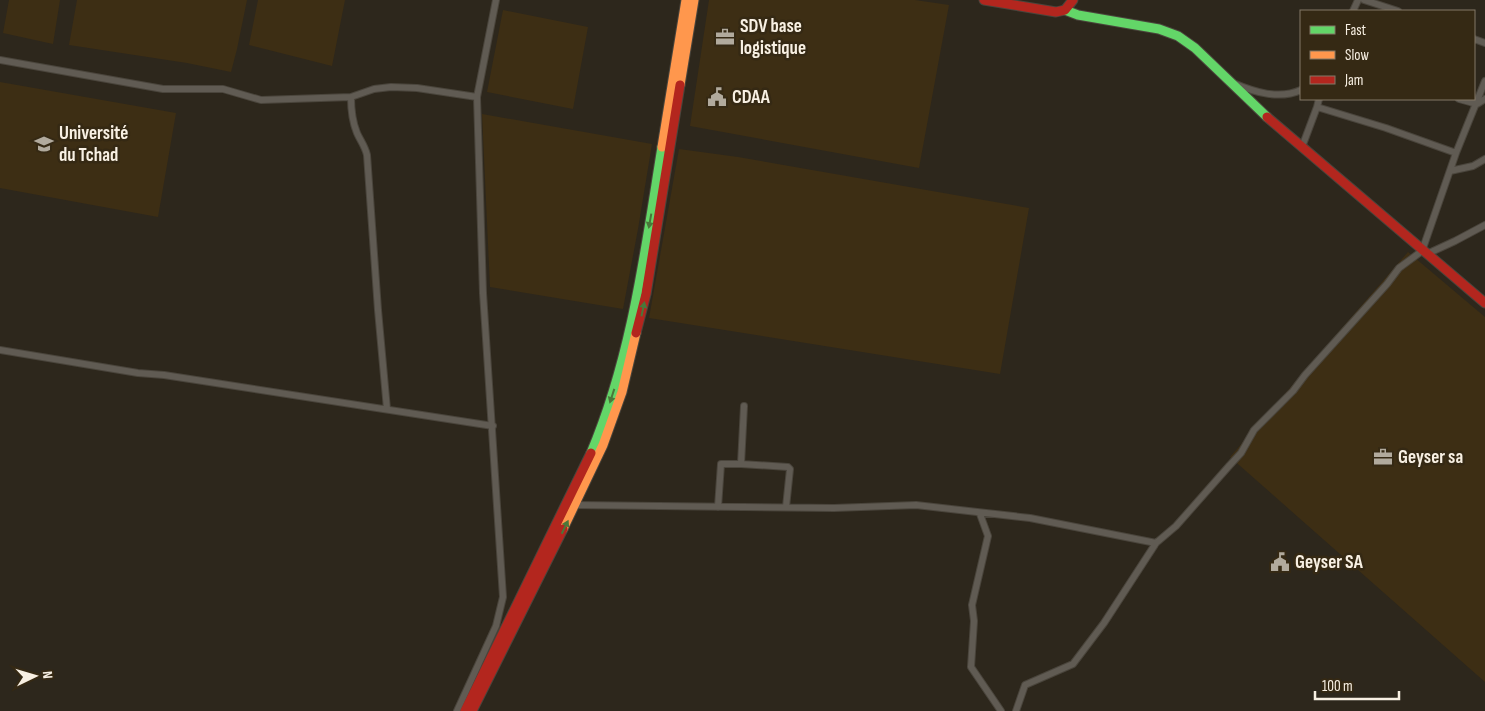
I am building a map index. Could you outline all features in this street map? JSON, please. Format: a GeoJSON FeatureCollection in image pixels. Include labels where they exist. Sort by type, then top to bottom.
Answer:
{"type":"FeatureCollection","features":[{"type":"Feature","properties":{"kind":"street"},"geometry":{"type":"LineString","coordinates":[[457,711],[496,626],[503,597],[483,293],[477,97],[496,0]]}},
{"type":"Feature","properties":{"kind":"street"},"geometry":{"type":"LineString","coordinates":[[465,711],[582,473],[602,426],[620,372],[638,292],[686,0]]}},
{"type":"Feature","properties":{"kind":"street"},"geometry":{"type":"LineString","coordinates":[[472,711],[575,505],[617,407],[641,320],[694,0]]}},
{"type":"Feature","properties":{"kind":"street"},"geometry":{"type":"LineString","coordinates":[[984,0],[1037,10],[1056,12],[1065,10],[1159,29],[1178,36],[1195,48],[1264,115],[1485,303]]}},
{"type":"Feature","properties":{"kind":"street"},"geometry":{"type":"LineString","coordinates":[[1065,10],[1073,0]]}},
{"type":"Feature","properties":{"kind":"street"},"geometry":{"type":"LineString","coordinates":[[1364,0],[1395,10]]}},
{"type":"Feature","properties":{"kind":"street"},"geometry":{"type":"LineString","coordinates":[[0,60],[163,88],[223,89],[261,100],[351,97],[374,89],[391,87],[417,88],[477,97]]}},
{"type":"Feature","properties":{"kind":"street"},"geometry":{"type":"LineString","coordinates":[[1424,252],[1456,153],[1485,81]]}},
{"type":"Feature","properties":{"kind":"street"},"geometry":{"type":"LineString","coordinates":[[1232,82],[1257,93],[1292,94],[1300,90]]}},
{"type":"Feature","properties":{"kind":"street"},"geometry":{"type":"LineString","coordinates":[[351,97],[354,125],[367,154],[387,408]]}},
{"type":"Feature","properties":{"kind":"street"},"geometry":{"type":"LineString","coordinates":[[1463,100],[1477,104],[1485,99]]}},
{"type":"Feature","properties":{"kind":"street"},"geometry":{"type":"LineString","coordinates":[[1302,147],[1319,100]]}},
{"type":"Feature","properties":{"kind":"street"},"geometry":{"type":"LineString","coordinates":[[1317,107],[1386,128],[1456,153]]}},
{"type":"Feature","properties":{"kind":"street"},"geometry":{"type":"LineString","coordinates":[[1450,171],[1473,166],[1485,159]]}},
{"type":"Feature","properties":{"kind":"street"},"geometry":{"type":"LineString","coordinates":[[1016,711],[1025,685],[1073,664],[1104,623],[1156,543],[1176,526],[1241,453],[1254,430],[1293,391],[1305,375],[1388,284],[1399,268],[1424,252],[1455,241],[1485,225]]}},
{"type":"Feature","properties":{"kind":"street"},"geometry":{"type":"LineString","coordinates":[[2,349],[138,373],[164,375],[387,408],[493,426]]}},
{"type":"Feature","properties":{"kind":"street"},"geometry":{"type":"LineString","coordinates":[[741,464],[744,406]]}},
{"type":"Feature","properties":{"kind":"street"},"geometry":{"type":"LineString","coordinates":[[718,507],[721,464],[788,467],[790,469],[786,507]]}},
{"type":"Feature","properties":{"kind":"street"},"geometry":{"type":"LineString","coordinates":[[575,505],[834,508],[916,505],[980,514],[1030,518],[1156,543]]}},
{"type":"Feature","properties":{"kind":"street"},"geometry":{"type":"LineString","coordinates":[[980,514],[988,536],[972,605],[974,621],[971,667],[1001,711]]}},
{"type":"Feature","properties":{"kind":"shaded area"},"geometry":{"type":"Polygon","coordinates":[[[9,0],[60,0],[53,44],[3,33],[9,0]]]}},
{"type":"Feature","properties":{"kind":"shaded area"},"geometry":{"type":"Polygon","coordinates":[[[77,0],[247,0],[231,72],[187,63],[69,45],[77,0]]]}},
{"type":"Feature","properties":{"kind":"shaded area"},"geometry":{"type":"Polygon","coordinates":[[[258,0],[345,0],[332,66],[249,45],[258,0]]]}},
{"type":"Feature","properties":{"kind":"shaded area"},"geometry":{"type":"Polygon","coordinates":[[[709,0],[915,0],[949,5],[919,168],[690,126],[709,0]]]}},
{"type":"Feature","properties":{"kind":"shaded area"},"geometry":{"type":"Polygon","coordinates":[[[503,10],[588,27],[573,109],[487,92],[503,10]]]}},
{"type":"Feature","properties":{"kind":"shaded area"},"geometry":{"type":"Polygon","coordinates":[[[0,82],[176,113],[158,217],[0,188],[0,82]]]}},
{"type":"Feature","properties":{"kind":"shaded area"},"geometry":{"type":"Polygon","coordinates":[[[482,114],[652,144],[623,309],[490,287],[482,114]]]}},
{"type":"Feature","properties":{"kind":"shaded area"},"geometry":{"type":"Polygon","coordinates":[[[679,149],[738,157],[1029,208],[1000,374],[649,318],[679,149]]]}},
{"type":"Feature","properties":{"kind":"shaded area"},"geometry":{"type":"Polygon","coordinates":[[[1408,252],[1485,317],[1485,682],[1230,457],[1408,252]]]}},
{"type":"Feature","properties":{"kind":"traffic: fast"},"geometry":{"type":"LineString","coordinates":[[1065,10],[1078,15],[1159,29],[1178,36],[1195,48],[1267,117]]}},
{"type":"Feature","properties":{"kind":"traffic: fast"},"geometry":{"type":"LineString","coordinates":[[591,453],[617,379],[636,303],[662,147]]}},
{"type":"Feature","properties":{"kind":"traffic: slow"},"geometry":{"type":"LineString","coordinates":[[662,147],[686,0]]}},
{"type":"Feature","properties":{"kind":"traffic: slow"},"geometry":{"type":"LineString","coordinates":[[680,85],[694,0]]}},
{"type":"Feature","properties":{"kind":"traffic: slow"},"geometry":{"type":"LineString","coordinates":[[563,529],[603,445],[622,392],[636,333]]}},
{"type":"Feature","properties":{"kind":"traffic: jam"},"geometry":{"type":"LineString","coordinates":[[984,0],[1056,12],[1065,10],[1073,0]]}},
{"type":"Feature","properties":{"kind":"traffic: jam"},"geometry":{"type":"LineString","coordinates":[[636,333],[646,294],[680,85]]}},
{"type":"Feature","properties":{"kind":"traffic: jam"},"geometry":{"type":"LineString","coordinates":[[1267,117],[1485,303]]}},
{"type":"Feature","properties":{"kind":"traffic: jam"},"geometry":{"type":"LineString","coordinates":[[465,711],[591,453]]}},
{"type":"Feature","properties":{"kind":"traffic: jam"},"geometry":{"type":"LineString","coordinates":[[472,711],[563,529]]}},
{"type":"Feature","properties":{"kind":"place","name":"SDV base logistique"},"geometry":{"type":"Point","coordinates":[725,37]}},
{"type":"Feature","properties":{"kind":"place","name":"CDAA"},"geometry":{"type":"Point","coordinates":[717,97]}},
{"type":"Feature","properties":{"kind":"place","name":"Université du Tchad"},"geometry":{"type":"Point","coordinates":[44,144]}},
{"type":"Feature","properties":{"kind":"place","name":"Geyser sa"},"geometry":{"type":"Point","coordinates":[1383,457]}},
{"type":"Feature","properties":{"kind":"place","name":"Geyser SA"},"geometry":{"type":"Point","coordinates":[1280,562]}}]}
